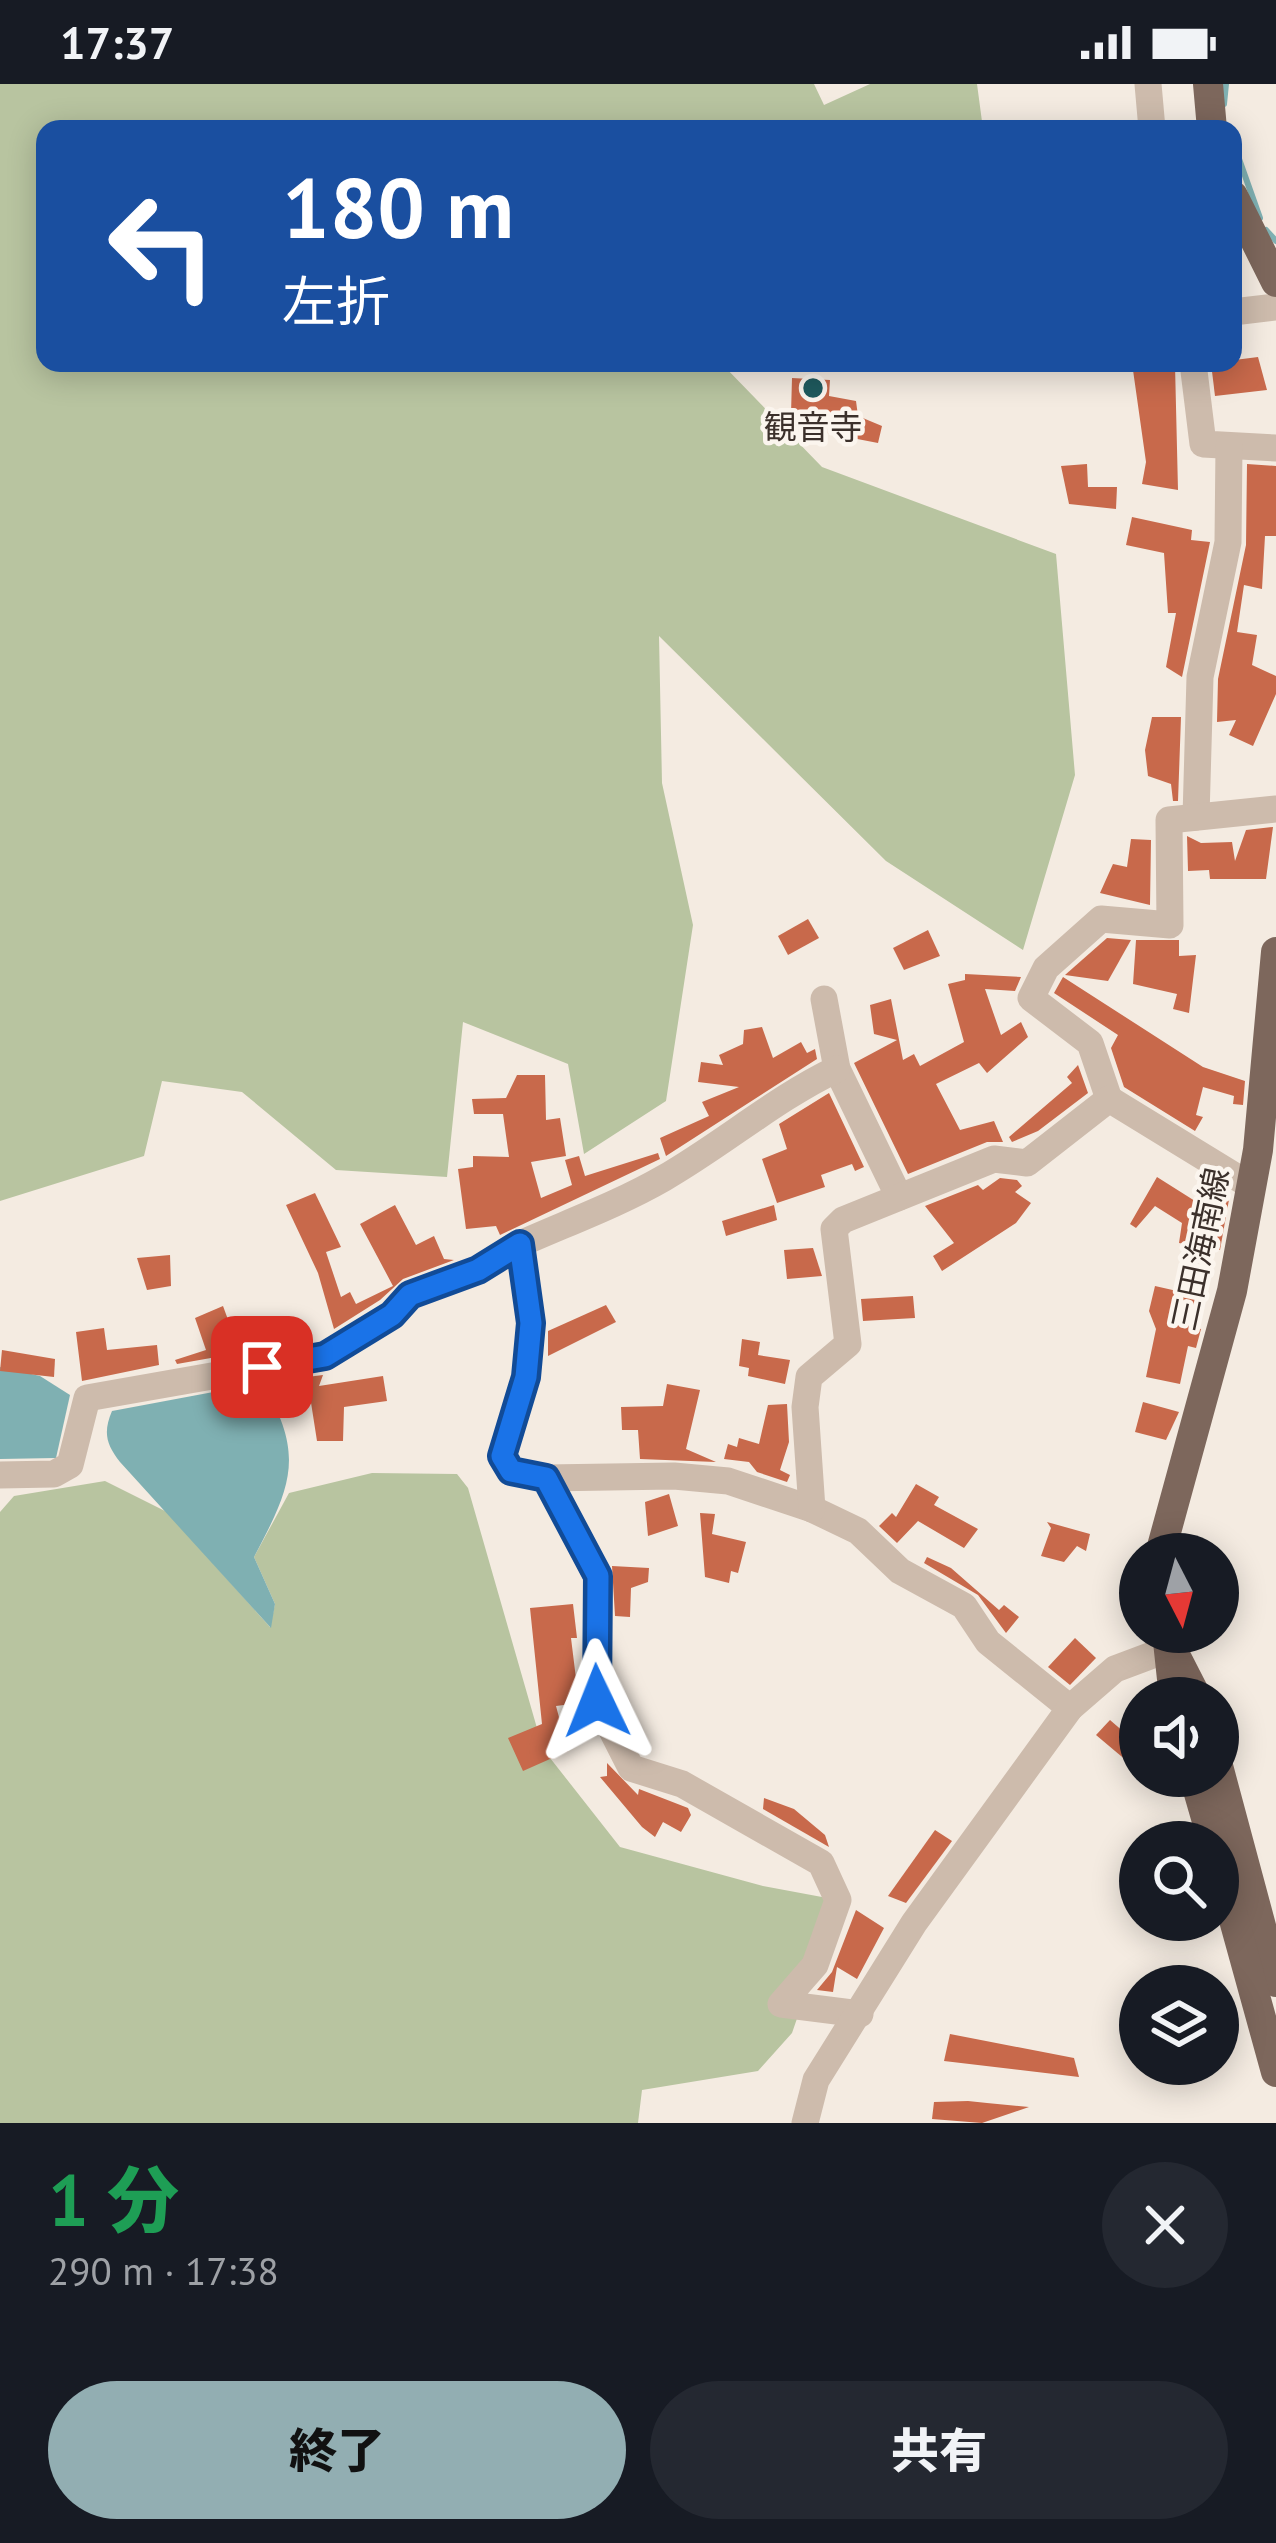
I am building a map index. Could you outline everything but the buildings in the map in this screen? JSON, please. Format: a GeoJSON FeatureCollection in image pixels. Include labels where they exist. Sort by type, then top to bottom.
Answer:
{"type":"FeatureCollection","features":[{"type":"Feature","properties":{"kind":"main road"},"geometry":{"type":"LineString","coordinates":[[1208,84],[1211,120]]}},
{"type":"Feature","properties":{"kind":"main road"},"geometry":{"type":"LineString","coordinates":[[1242,214],[1276,282]]}},
{"type":"Feature","properties":{"kind":"main road","name":"三田海南線"},"geometry":{"type":"LineString","coordinates":[[1166,1533],[1232,1291],[1251,1186],[1276,952]]}},
{"type":"Feature","properties":{"kind":"main road"},"geometry":{"type":"LineString","coordinates":[[1226,1797],[1260,1939],[1276,1982]]}},
{"type":"Feature","properties":{"kind":"main road"},"geometry":{"type":"LineString","coordinates":[[1239,1900],[1260,1939],[1276,2072]]}},
{"type":"Feature","properties":{"kind":"street"},"geometry":{"type":"LineString","coordinates":[[1148,84],[1151,120]]}},
{"type":"Feature","properties":{"kind":"street"},"geometry":{"type":"LineString","coordinates":[[1242,311],[1276,307]]}},
{"type":"Feature","properties":{"kind":"street"},"geometry":{"type":"LineString","coordinates":[[1194,372],[1203,444],[1276,448]]}},
{"type":"Feature","properties":{"kind":"street"},"geometry":{"type":"LineString","coordinates":[[1196,817],[1200,677],[1228,542],[1229,446]]}},
{"type":"Feature","properties":{"kind":"street"},"geometry":{"type":"LineString","coordinates":[[1251,1186],[1109,1099],[1090,1043],[1031,998],[1046,968],[1101,919],[1170,925],[1169,820],[1276,809]]}},
{"type":"Feature","properties":{"kind":"street"},"geometry":{"type":"LineString","coordinates":[[824,999],[837,1069],[898,1197]]}},
{"type":"Feature","properties":{"kind":"street"},"geometry":{"type":"LineString","coordinates":[[0,1475],[54,1474],[70,1465],[87,1397],[325,1356],[392,1315],[410,1295],[478,1270],[520,1244],[660,1181],[837,1069]]}},
{"type":"Feature","properties":{"kind":"street"},"geometry":{"type":"LineString","coordinates":[[812,1510],[805,1407],[809,1377],[848,1344],[834,1229],[843,1220],[994,1159],[1027,1162],[1109,1099]]}},
{"type":"Feature","properties":{"kind":"street"},"geometry":{"type":"LineString","coordinates":[[520,1244],[531,1323],[526,1377],[502,1456],[511,1471],[546,1478],[674,1476],[728,1481],[812,1510],[858,1531],[900,1571],[964,1606],[988,1642],[1070,1708]]}},
{"type":"Feature","properties":{"kind":"street"},"geometry":{"type":"LineString","coordinates":[[546,1478],[598,1576],[597,1701],[631,1768],[682,1784],[821,1863],[838,1900],[815,1965],[781,2004],[860,2014]]}},
{"type":"Feature","properties":{"kind":"street"},"geometry":{"type":"LineString","coordinates":[[805,2123],[816,2080],[914,1923],[1070,1708],[1115,1669],[1145,1653]]}},
{"type":"Feature","properties":{"kind":"green space"},"geometry":{"type":"Polygon","coordinates":[[[0,84],[814,84],[824,105],[870,84],[977,84],[982,120],[36,120],[36,372],[730,372],[822,467],[1056,554],[1075,775],[1023,950],[886,861],[659,636],[662,783],[693,925],[666,1101],[584,1154],[568,1064],[463,1022],[447,1177],[336,1170],[242,1092],[162,1081],[144,1156],[0,1201],[0,84]]]}},
{"type":"Feature","properties":{"kind":"green space"},"geometry":{"type":"Polygon","coordinates":[[[372,1473],[457,1474],[468,1488],[543,1749],[620,1847],[763,1886],[838,1900],[792,2033],[758,2071],[642,2090],[638,2123],[0,2123],[0,1512],[14,1496],[105,1481],[167,1512],[270,1627],[275,1604],[254,1557],[289,1493],[372,1473]]]}},
{"type":"Feature","properties":{"kind":"water"},"geometry":{"type":"Polygon","coordinates":[[[0,1367],[40,1376],[70,1395],[56,1458],[0,1459],[0,1367]]]}},
{"type":"Feature","properties":{"kind":"water"},"geometry":{"type":"Polygon","coordinates":[[[262,1383],[276,1408],[289,1451],[284,1490],[254,1557],[275,1604],[271,1628],[120,1462],[107,1432],[112,1411],[262,1383]]]}},
{"type":"Feature","properties":{"kind":"waterway"},"geometry":{"type":"LineString","coordinates":[[1224,104],[1226,84]]}},
{"type":"Feature","properties":{"kind":"waterway"},"geometry":{"type":"LineString","coordinates":[[1242,167],[1260,218]]}},
{"type":"Feature","properties":{"kind":"waterway"},"geometry":{"type":"LineString","coordinates":[[1266,230],[1276,241]]}},
{"type":"Feature","properties":{"kind":"place","name":"観音寺"},"geometry":{"type":"Point","coordinates":[813,388]}},
{"type":"Feature","properties":{"kind":"route"},"geometry":{"type":"LineString","coordinates":[[262,1367],[325,1356],[392,1315],[410,1295],[478,1270],[520,1244],[531,1323],[526,1377],[502,1456],[511,1471],[546,1478],[598,1576],[597,1701]]}}]}
